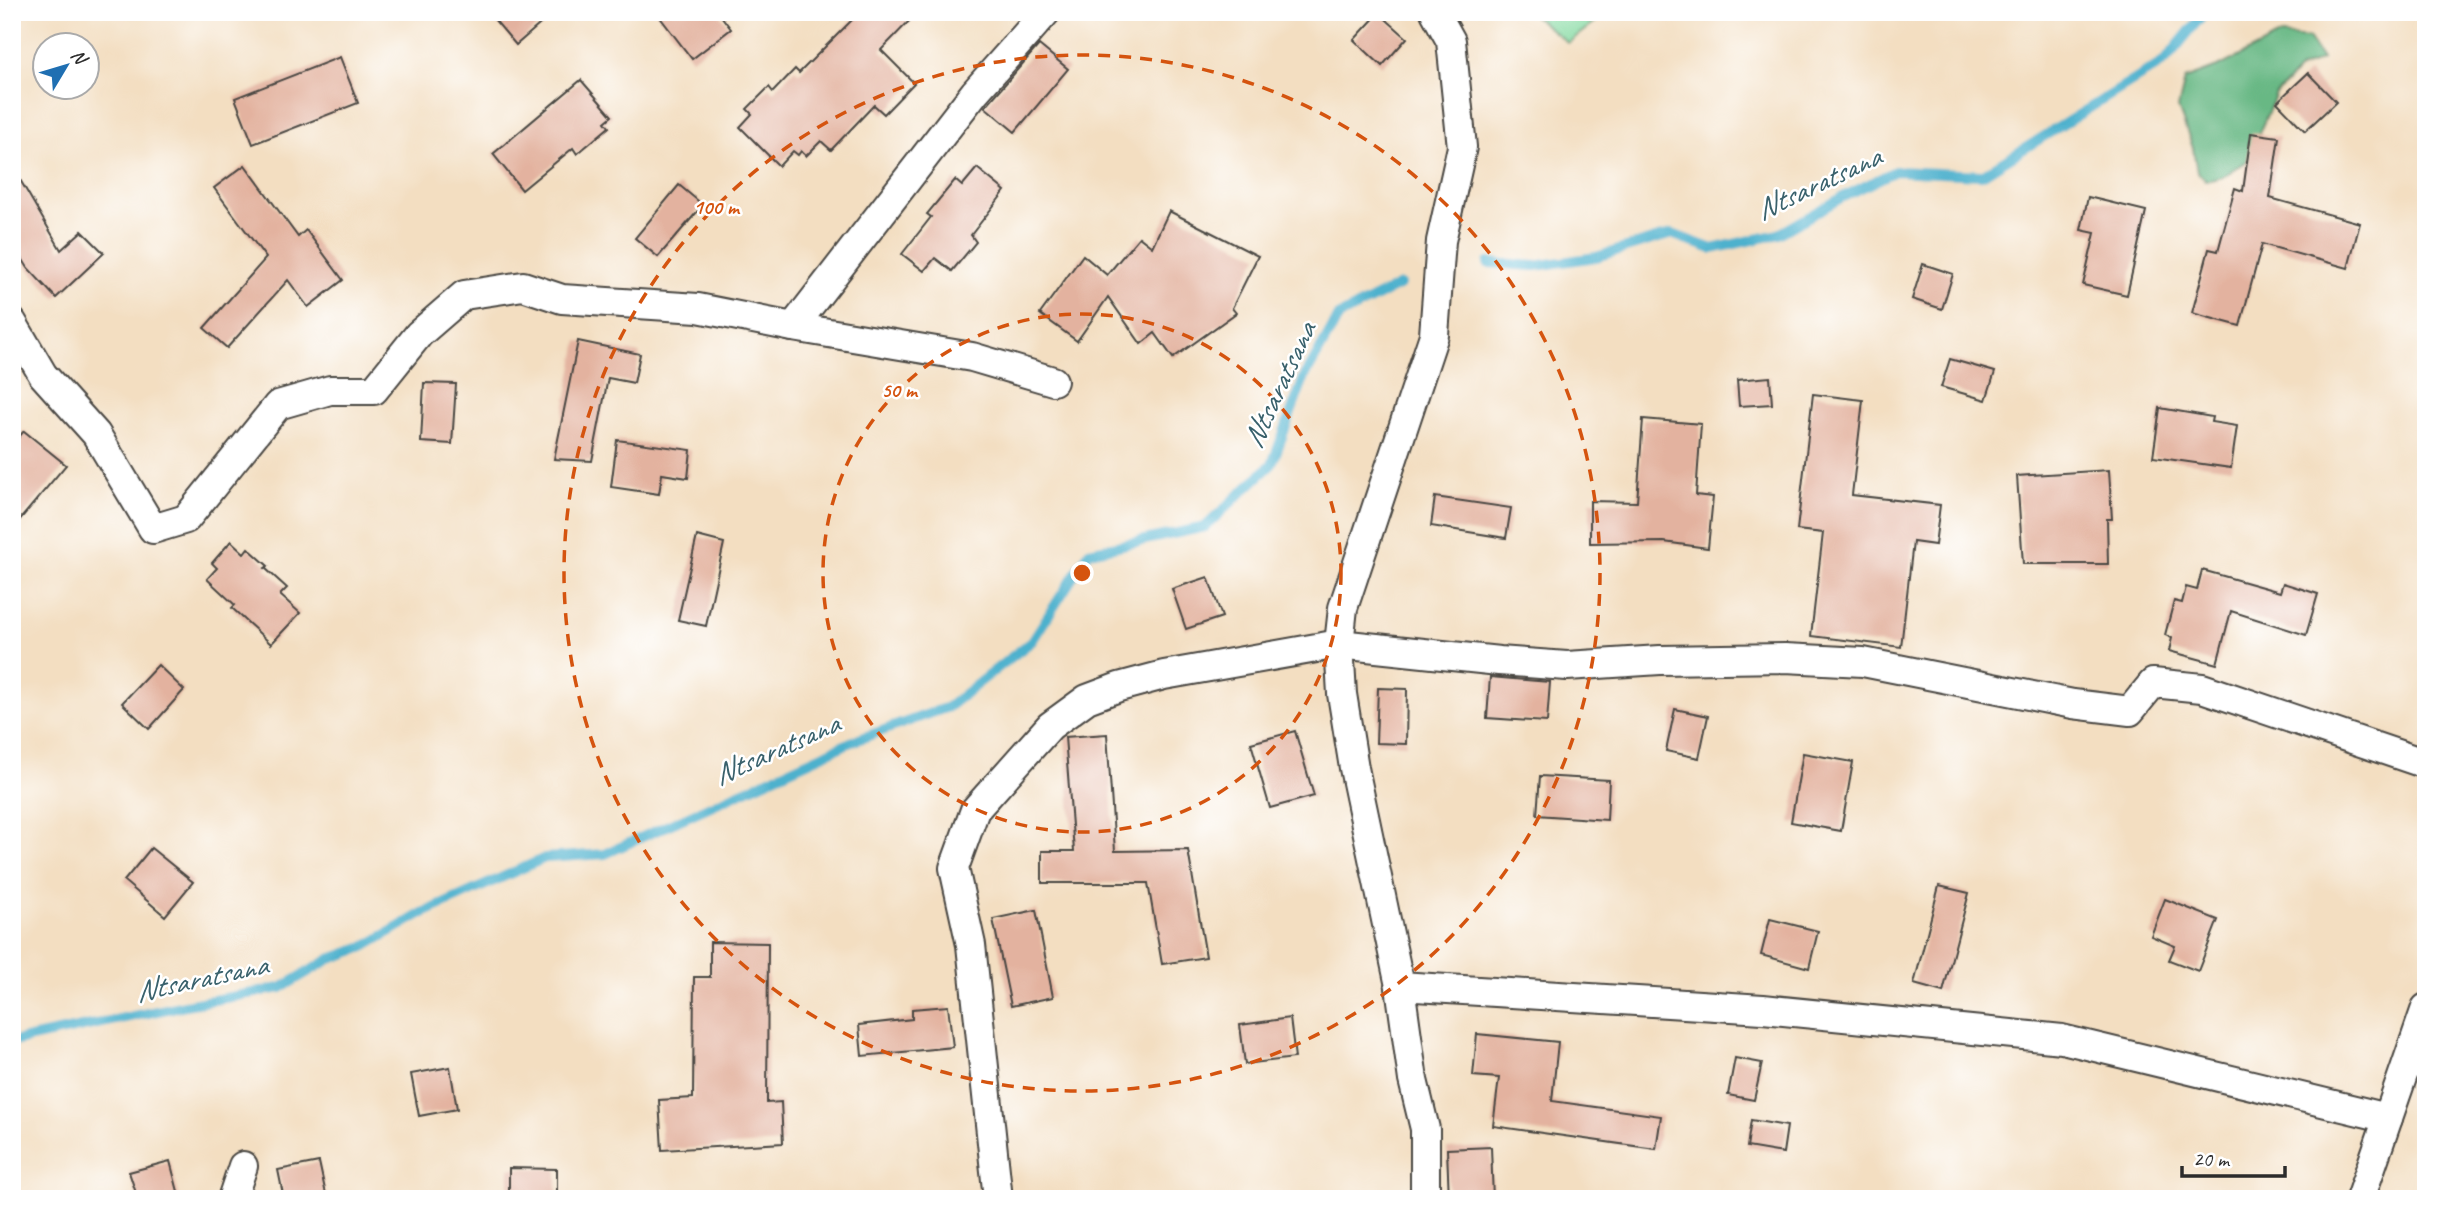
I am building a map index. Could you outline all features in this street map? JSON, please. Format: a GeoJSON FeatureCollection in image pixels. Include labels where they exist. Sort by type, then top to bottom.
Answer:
{"type":"FeatureCollection","features":[{"type":"Feature","properties":{"kind":"street"},"geometry":{"type":"LineString","coordinates":[[793,327],[975,92],[1046,12]]}},
{"type":"Feature","properties":{"kind":"street"},"geometry":{"type":"LineString","coordinates":[[1425,1199],[1425,1129],[1413,1080],[1400,986],[1354,768],[1342,694],[1339,644],[1343,608],[1434,335],[1441,241],[1462,147],[1451,41],[1435,12]]}},
{"type":"Feature","properties":{"kind":"street"},"geometry":{"type":"LineString","coordinates":[[12,322],[43,375],[96,434],[153,529],[186,519],[278,405],[330,390],[374,390],[419,334],[464,295],[523,286],[562,299],[698,308],[972,357],[1053,381]]}},
{"type":"Feature","properties":{"kind":"street"},"geometry":{"type":"LineString","coordinates":[[998,1199],[971,945],[954,868],[975,810],[1050,726],[1087,699],[1119,687],[1164,675],[1339,644],[1567,666],[1660,660],[1785,658],[1863,662],[2073,704],[2130,711],[2153,683],[2202,688],[2426,764]]}},
{"type":"Feature","properties":{"kind":"street"},"geometry":{"type":"LineString","coordinates":[[1400,986],[1763,1009],[2062,1039],[2388,1118]]}},
{"type":"Feature","properties":{"kind":"street"},"geometry":{"type":"LineString","coordinates":[[2360,1199],[2426,1008]]}},
{"type":"Feature","properties":{"kind":"street"},"geometry":{"type":"LineString","coordinates":[[232,1199],[243,1166]]}},
{"type":"Feature","properties":{"kind":"green space"},"geometry":{"type":"Polygon","coordinates":[[[1529,12],[1608,12],[1568,43],[1529,12]]]}},
{"type":"Feature","properties":{"kind":"green space"},"geometry":{"type":"Polygon","coordinates":[[[2281,35],[2308,38],[2322,59],[2300,69],[2276,94],[2247,161],[2222,177],[2207,181],[2197,172],[2193,148],[2178,108],[2185,79],[2220,66],[2281,35]]]}},
{"type":"Feature","properties":{"kind":"building"},"geometry":{"type":"Polygon","coordinates":[[[488,12],[554,12],[516,45],[488,12]]]}},
{"type":"Feature","properties":{"kind":"building"},"geometry":{"type":"Polygon","coordinates":[[[656,12],[718,12],[731,29],[692,59],[656,12]]]}},
{"type":"Feature","properties":{"kind":"building"},"geometry":{"type":"Polygon","coordinates":[[[860,12],[918,12],[881,50],[914,83],[884,114],[874,105],[831,150],[821,141],[806,156],[801,151],[798,155],[793,151],[779,166],[740,127],[752,114],[747,109],[769,87],[773,92],[795,69],[799,73],[860,12]]]}},
{"type":"Feature","properties":{"kind":"building"},"geometry":{"type":"Polygon","coordinates":[[[1379,13],[1407,38],[1382,66],[1354,40],[1379,13]]]}},
{"type":"Feature","properties":{"kind":"building"},"geometry":{"type":"Polygon","coordinates":[[[1039,45],[1068,69],[1015,132],[985,107],[1039,45]]]}},
{"type":"Feature","properties":{"kind":"building"},"geometry":{"type":"Polygon","coordinates":[[[340,57],[358,103],[253,144],[235,98],[340,57]]]}},
{"type":"Feature","properties":{"kind":"building"},"geometry":{"type":"Polygon","coordinates":[[[2308,73],[2336,102],[2305,131],[2277,102],[2308,73]]]}},
{"type":"Feature","properties":{"kind":"building"},"geometry":{"type":"Polygon","coordinates":[[[581,80],[612,116],[605,122],[609,127],[577,154],[573,148],[522,190],[493,154],[581,80]]]}},
{"type":"Feature","properties":{"kind":"building"},"geometry":{"type":"Polygon","coordinates":[[[2251,133],[2279,137],[2270,198],[2360,223],[2348,268],[2262,244],[2240,326],[2192,313],[2209,249],[2218,251],[2235,188],[2243,191],[2251,133]]]}},
{"type":"Feature","properties":{"kind":"building"},"geometry":{"type":"Polygon","coordinates":[[[245,165],[298,237],[306,230],[343,280],[308,307],[288,280],[227,348],[204,328],[266,258],[214,188],[245,165]]]}},
{"type":"Feature","properties":{"kind":"building"},"geometry":{"type":"Polygon","coordinates":[[[12,166],[61,250],[82,231],[104,253],[56,298],[28,268],[12,242],[12,166]]]}},
{"type":"Feature","properties":{"kind":"building"},"geometry":{"type":"Polygon","coordinates":[[[977,168],[1005,191],[971,235],[976,242],[952,271],[935,258],[924,271],[902,254],[931,217],[927,214],[955,180],[962,186],[977,168]]]}},
{"type":"Feature","properties":{"kind":"building"},"geometry":{"type":"Polygon","coordinates":[[[679,185],[703,205],[658,257],[635,238],[679,185]]]}},
{"type":"Feature","properties":{"kind":"building"},"geometry":{"type":"Polygon","coordinates":[[[2088,197],[2146,211],[2127,295],[2083,285],[2095,233],[2081,230],[2088,197]]]}},
{"type":"Feature","properties":{"kind":"building"},"geometry":{"type":"Polygon","coordinates":[[[1169,211],[1258,256],[1232,308],[1236,313],[1173,358],[1155,333],[1141,344],[1108,297],[1077,341],[1040,314],[1083,255],[1107,275],[1139,237],[1152,247],[1169,211]]]}},
{"type":"Feature","properties":{"kind":"building"},"geometry":{"type":"Polygon","coordinates":[[[1923,264],[1953,274],[1942,309],[1912,299],[1923,264]]]}},
{"type":"Feature","properties":{"kind":"building"},"geometry":{"type":"Polygon","coordinates":[[[578,341],[640,354],[634,383],[608,378],[592,461],[554,459],[578,341]]]}},
{"type":"Feature","properties":{"kind":"building"},"geometry":{"type":"Polygon","coordinates":[[[1950,359],[1995,372],[1986,400],[1941,387],[1950,359]]]}},
{"type":"Feature","properties":{"kind":"building"},"geometry":{"type":"Polygon","coordinates":[[[1770,377],[1772,404],[1739,406],[1737,380],[1770,377]]]}},
{"type":"Feature","properties":{"kind":"building"},"geometry":{"type":"Polygon","coordinates":[[[424,383],[456,384],[452,444],[421,442],[424,383]]]}},
{"type":"Feature","properties":{"kind":"building"},"geometry":{"type":"Polygon","coordinates":[[[1813,394],[1863,400],[1852,495],[1940,505],[1935,545],[1913,542],[1901,647],[1811,636],[1823,533],[1797,530],[1813,394]]]}},
{"type":"Feature","properties":{"kind":"building"},"geometry":{"type":"Polygon","coordinates":[[[2160,408],[2212,417],[2211,422],[2237,426],[2231,468],[2153,457],[2160,408]]]}},
{"type":"Feature","properties":{"kind":"building"},"geometry":{"type":"Polygon","coordinates":[[[1643,419],[1701,424],[1696,495],[1713,497],[1708,548],[1664,542],[1590,543],[1590,501],[1637,502],[1643,419]]]}},
{"type":"Feature","properties":{"kind":"building"},"geometry":{"type":"Polygon","coordinates":[[[24,431],[66,465],[12,529],[12,445],[24,431]]]}},
{"type":"Feature","properties":{"kind":"building"},"geometry":{"type":"Polygon","coordinates":[[[617,440],[691,450],[688,478],[662,474],[659,494],[611,487],[617,440]]]}},
{"type":"Feature","properties":{"kind":"building"},"geometry":{"type":"Polygon","coordinates":[[[2109,470],[2112,519],[2107,519],[2108,564],[2023,564],[2017,476],[2109,470]]]}},
{"type":"Feature","properties":{"kind":"building"},"geometry":{"type":"Polygon","coordinates":[[[1435,497],[1511,508],[1506,538],[1431,526],[1435,497]]]}},
{"type":"Feature","properties":{"kind":"building"},"geometry":{"type":"Polygon","coordinates":[[[697,536],[724,543],[706,626],[678,620],[697,536]]]}},
{"type":"Feature","properties":{"kind":"building"},"geometry":{"type":"Polygon","coordinates":[[[231,541],[244,553],[248,548],[268,566],[265,568],[287,588],[280,595],[300,613],[271,644],[232,608],[235,605],[207,579],[217,568],[212,563],[231,541]]]}},
{"type":"Feature","properties":{"kind":"building"},"geometry":{"type":"Polygon","coordinates":[[[2202,570],[2280,592],[2283,583],[2318,594],[2306,635],[2231,611],[2217,664],[2169,651],[2172,638],[2165,635],[2174,601],[2182,603],[2186,587],[2197,590],[2202,570]]]}},
{"type":"Feature","properties":{"kind":"building"},"geometry":{"type":"Polygon","coordinates":[[[1208,577],[1222,617],[1186,629],[1172,589],[1208,577]]]}},
{"type":"Feature","properties":{"kind":"building"},"geometry":{"type":"Polygon","coordinates":[[[158,665],[184,690],[149,729],[122,703],[158,665]]]}},
{"type":"Feature","properties":{"kind":"building"},"geometry":{"type":"Polygon","coordinates":[[[1490,677],[1550,682],[1547,722],[1487,718],[1490,677]]]}},
{"type":"Feature","properties":{"kind":"building"},"geometry":{"type":"Polygon","coordinates":[[[1378,688],[1407,689],[1406,744],[1376,743],[1378,688]]]}},
{"type":"Feature","properties":{"kind":"building"},"geometry":{"type":"Polygon","coordinates":[[[1675,709],[1708,716],[1699,758],[1666,751],[1675,709]]]}},
{"type":"Feature","properties":{"kind":"building"},"geometry":{"type":"Polygon","coordinates":[[[1295,731],[1314,796],[1270,808],[1251,743],[1295,731]]]}},
{"type":"Feature","properties":{"kind":"building"},"geometry":{"type":"Polygon","coordinates":[[[1107,734],[1115,851],[1188,850],[1206,957],[1162,964],[1148,883],[1042,883],[1042,851],[1074,851],[1065,737],[1107,734]]]}},
{"type":"Feature","properties":{"kind":"building"},"geometry":{"type":"Polygon","coordinates":[[[1803,753],[1853,762],[1841,831],[1791,822],[1803,753]]]}},
{"type":"Feature","properties":{"kind":"building"},"geometry":{"type":"Polygon","coordinates":[[[1540,776],[1609,780],[1607,820],[1537,815],[1540,776]]]}},
{"type":"Feature","properties":{"kind":"building"},"geometry":{"type":"Polygon","coordinates":[[[151,848],[193,882],[165,916],[124,881],[151,848]]]}},
{"type":"Feature","properties":{"kind":"building"},"geometry":{"type":"Polygon","coordinates":[[[1939,886],[1969,893],[1943,992],[1914,984],[1939,886]]]}},
{"type":"Feature","properties":{"kind":"building"},"geometry":{"type":"Polygon","coordinates":[[[2165,899],[2218,920],[2198,971],[2169,960],[2175,946],[2151,936],[2165,899]]]}},
{"type":"Feature","properties":{"kind":"building"},"geometry":{"type":"Polygon","coordinates":[[[1036,910],[1053,997],[1011,1006],[993,919],[1036,910]]]}},
{"type":"Feature","properties":{"kind":"building"},"geometry":{"type":"Polygon","coordinates":[[[1770,919],[1818,931],[1809,968],[1761,955],[1770,919]]]}},
{"type":"Feature","properties":{"kind":"building"},"geometry":{"type":"Polygon","coordinates":[[[710,942],[768,943],[767,1103],[781,1102],[783,1143],[662,1150],[659,1100],[693,1098],[694,977],[710,977],[710,942]]]}},
{"type":"Feature","properties":{"kind":"building"},"geometry":{"type":"Polygon","coordinates":[[[948,1006],[953,1047],[862,1056],[859,1025],[912,1019],[912,1009],[948,1006]]]}},
{"type":"Feature","properties":{"kind":"building"},"geometry":{"type":"Polygon","coordinates":[[[1290,1018],[1295,1058],[1245,1064],[1240,1025],[1290,1018]]]}},
{"type":"Feature","properties":{"kind":"building"},"geometry":{"type":"Polygon","coordinates":[[[1477,1034],[1558,1042],[1552,1101],[1661,1116],[1656,1149],[1493,1126],[1499,1078],[1473,1076],[1477,1034]]]}},
{"type":"Feature","properties":{"kind":"building"},"geometry":{"type":"Polygon","coordinates":[[[1735,1058],[1762,1063],[1754,1100],[1728,1095],[1735,1058]]]}},
{"type":"Feature","properties":{"kind":"building"},"geometry":{"type":"Polygon","coordinates":[[[450,1067],[457,1109],[419,1116],[411,1074],[450,1067]]]}},
{"type":"Feature","properties":{"kind":"building"},"geometry":{"type":"Polygon","coordinates":[[[1751,1120],[1787,1126],[1783,1153],[1747,1147],[1751,1120]]]}},
{"type":"Feature","properties":{"kind":"building"},"geometry":{"type":"Polygon","coordinates":[[[1491,1147],[1493,1199],[1449,1199],[1447,1149],[1491,1147]]]}},
{"type":"Feature","properties":{"kind":"building"},"geometry":{"type":"Polygon","coordinates":[[[170,1161],[180,1199],[138,1199],[129,1172],[170,1161]]]}},
{"type":"Feature","properties":{"kind":"building"},"geometry":{"type":"Polygon","coordinates":[[[319,1162],[327,1199],[284,1199],[278,1170],[319,1162]]]}},
{"type":"Feature","properties":{"kind":"building"},"geometry":{"type":"Polygon","coordinates":[[[509,1168],[557,1169],[557,1199],[509,1199],[509,1168]]]}},
{"type":"Feature","properties":{"kind":"waterway","name":"Ntsaratsana"},"geometry":{"type":"LineString","coordinates":[[1488,263],[1535,266],[1596,257],[1672,234],[1712,249],[1779,234],[1895,171],[1982,175],[2165,61],[2205,12]]}},
{"type":"Feature","properties":{"kind":"waterway","name":"Ntsaratsana"},"geometry":{"type":"LineString","coordinates":[[12,1042],[185,1005],[281,988],[330,959],[364,947],[419,915],[545,858],[605,854],[851,742],[948,707],[1032,641],[1089,552],[1205,527],[1272,464],[1304,378],[1339,316],[1400,285]]}}]}
